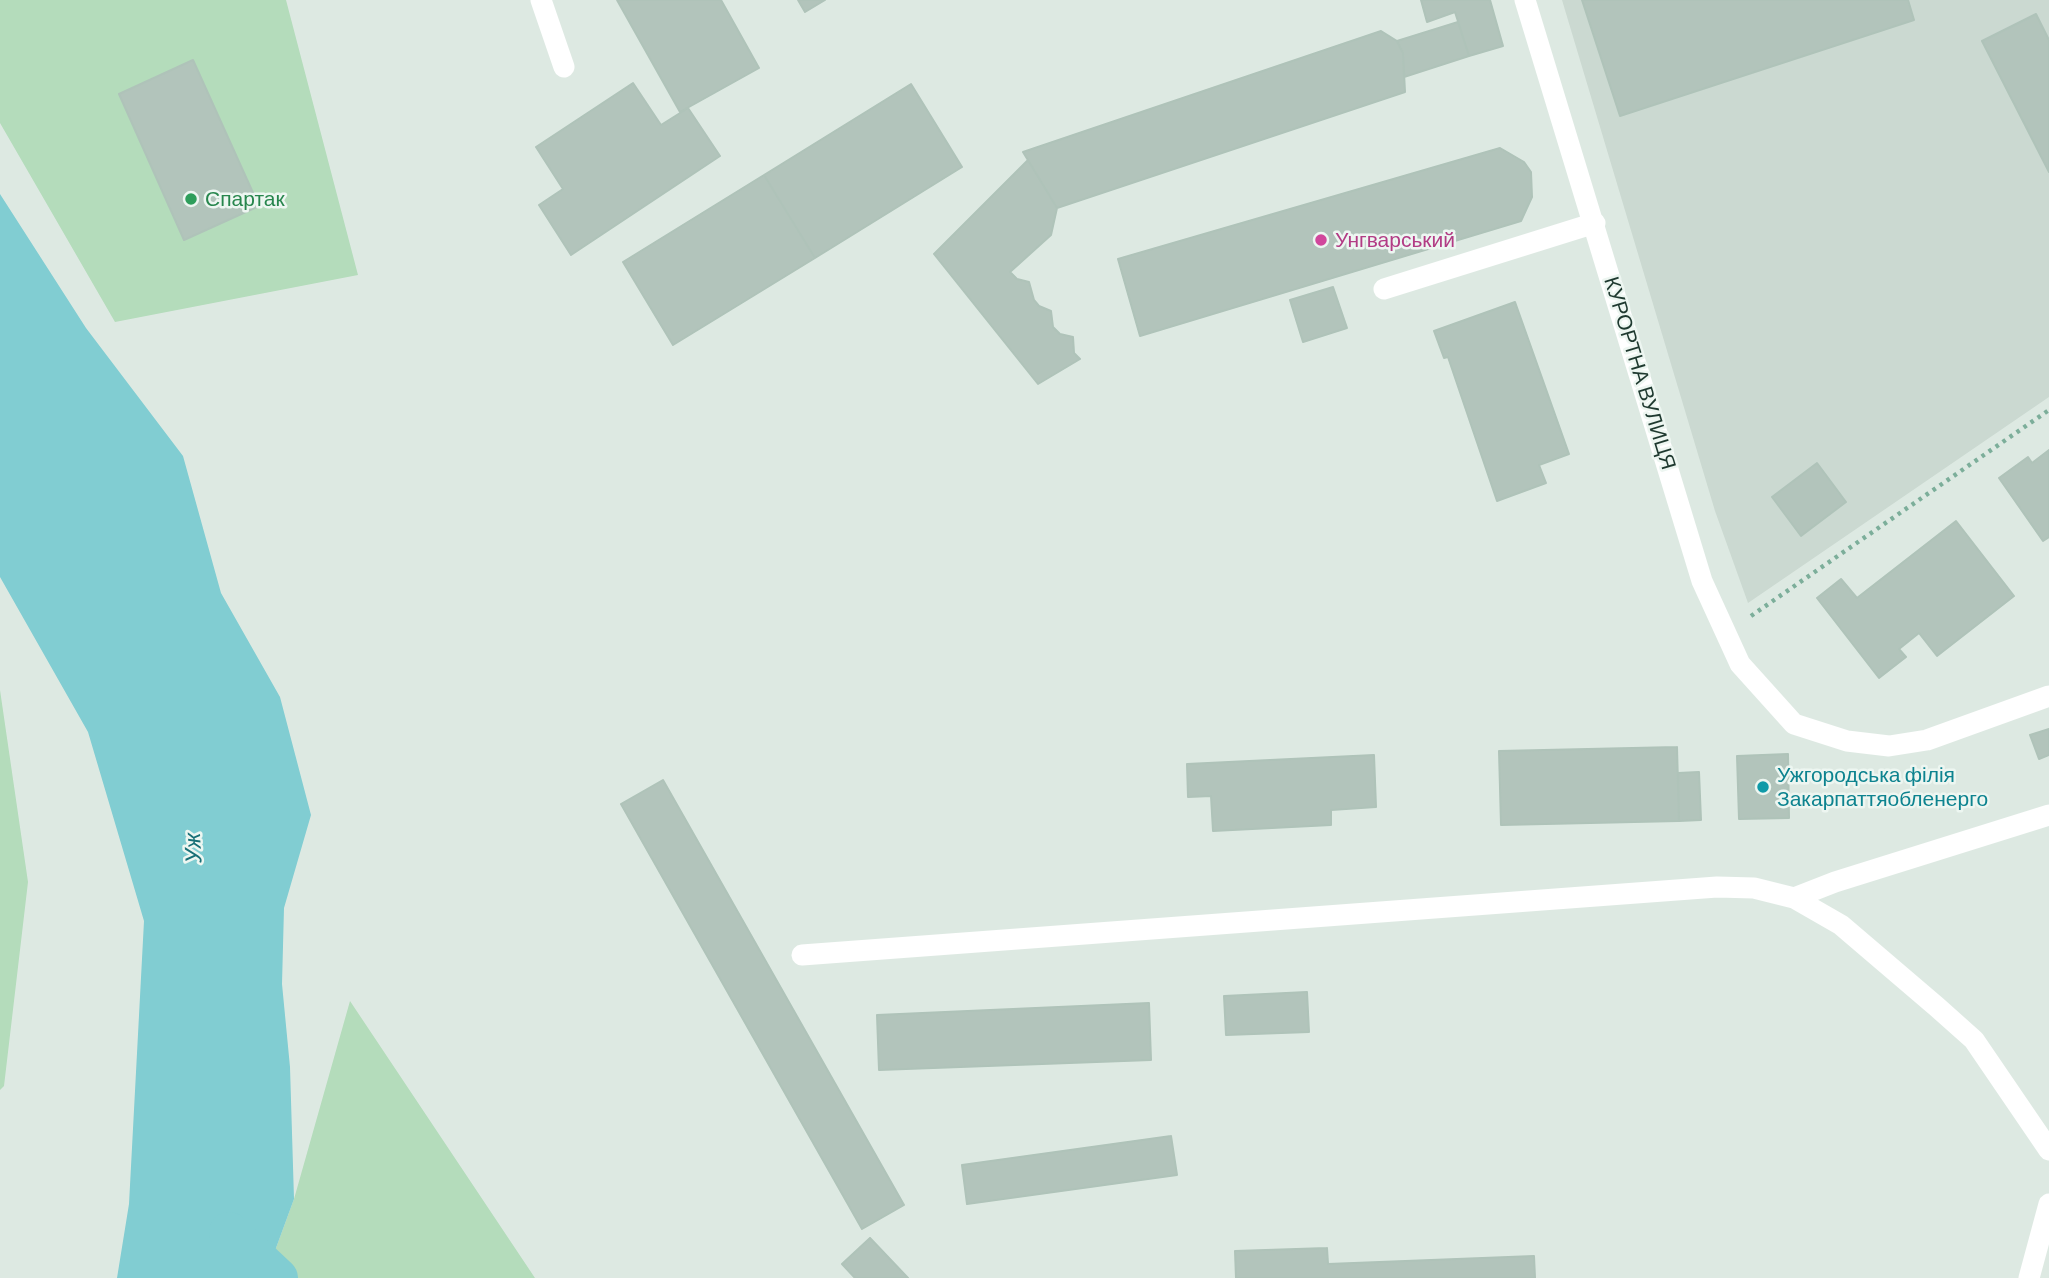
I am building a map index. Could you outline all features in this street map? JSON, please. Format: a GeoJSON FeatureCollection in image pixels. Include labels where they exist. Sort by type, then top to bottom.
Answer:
{"type":"FeatureCollection","features":[{"type":"Feature","properties":{"kind":"street"},"geometry":{"type":"LineString","coordinates":[[541,0],[564,67]]}},
{"type":"Feature","properties":{"kind":"street","name":"КУРОРТНА ВУЛИЦЯ"},"geometry":{"type":"LineString","coordinates":[[1525,0],[1702,581],[1726,639],[1755,684],[1794,724],[1847,741],[1889,746],[1927,740],[2049,696]]}},
{"type":"Feature","properties":{"kind":"street"},"geometry":{"type":"LineString","coordinates":[[1384,289],[1595,223]]}},
{"type":"Feature","properties":{"kind":"street"},"geometry":{"type":"LineString","coordinates":[[1794,898],[2049,814]]}},
{"type":"Feature","properties":{"kind":"street"},"geometry":{"type":"LineString","coordinates":[[802,955],[1717,887],[1754,888],[1794,898],[1841,925],[1974,1040],[2049,1150]]}},
{"type":"Feature","properties":{"kind":"street"},"geometry":{"type":"LineString","coordinates":[[2029,1278],[2049,1203]]}},
{"type":"Feature","properties":{"kind":"path"},"geometry":{"type":"LineString","coordinates":[[1726,639],[1757,611],[2049,410]]}},
{"type":"Feature","properties":{"kind":"shaded area"},"geometry":{"type":"Polygon","coordinates":[[[1562,0],[2049,0],[2049,397],[1748,603],[1715,511],[1562,0]]]}},
{"type":"Feature","properties":{"kind":"green space","name":"Спартак"},"geometry":{"type":"Polygon","coordinates":[[[0,0],[286,0],[358,275],[115,322],[0,123],[0,0]]]}},
{"type":"Feature","properties":{"kind":"green space"},"geometry":{"type":"Polygon","coordinates":[[[0,690],[28,882],[4,1086],[0,1090],[0,690]]]}},
{"type":"Feature","properties":{"kind":"green space"},"geometry":{"type":"Polygon","coordinates":[[[350,1001],[535,1278],[265,1278],[294,1199],[350,1001]]]}},
{"type":"Feature","properties":{"kind":"water","name":"Уж"},"geometry":{"type":"Polygon","coordinates":[[[0,194],[86,328],[183,456],[221,593],[280,697],[311,815],[284,908],[282,984],[290,1067],[294,1199],[265,1278],[117,1278],[129,1204],[144,921],[88,732],[0,577],[0,194]]]}},
{"type":"Feature","properties":{"kind":"building"},"geometry":{"type":"Polygon","coordinates":[[[617,0],[721,0],[759,68],[680,112],[617,0]]]}},
{"type":"Feature","properties":{"kind":"building"},"geometry":{"type":"Polygon","coordinates":[[[798,0],[825,0],[805,12],[798,0]]]}},
{"type":"Feature","properties":{"kind":"building"},"geometry":{"type":"Polygon","coordinates":[[[1421,0],[1490,0],[1503,46],[1469,56],[1455,12],[1427,22],[1421,0]]]}},
{"type":"Feature","properties":{"kind":"building"},"geometry":{"type":"Polygon","coordinates":[[[1582,0],[1908,0],[1914,20],[1620,116],[1582,0]]]}},
{"type":"Feature","properties":{"kind":"building"},"geometry":{"type":"Polygon","coordinates":[[[2036,14],[2049,40],[2049,172],[1982,41],[2036,14]]]}},
{"type":"Feature","properties":{"kind":"building"},"geometry":{"type":"Polygon","coordinates":[[[1458,22],[1469,56],[1404,77],[1403,53],[1397,41],[1458,22]]]}},
{"type":"Feature","properties":{"kind":"building"},"geometry":{"type":"Polygon","coordinates":[[[1381,31],[1397,41],[1403,53],[1405,92],[1057,208],[1023,152],[1381,31]]]}},
{"type":"Feature","properties":{"kind":"building"},"geometry":{"type":"Polygon","coordinates":[[[193,60],[259,206],[184,240],[119,94],[193,60]]]}},
{"type":"Feature","properties":{"kind":"building"},"geometry":{"type":"Polygon","coordinates":[[[633,83],[661,125],[688,108],[720,156],[571,255],[539,205],[563,189],[536,147],[633,83]]]}},
{"type":"Feature","properties":{"kind":"building"},"geometry":{"type":"Polygon","coordinates":[[[911,84],[962,167],[815,258],[764,175],[911,84]]]}},
{"type":"Feature","properties":{"kind":"building","name":"Унгварський"},"geometry":{"type":"Polygon","coordinates":[[[1500,148],[1524,162],[1531,172],[1532,197],[1521,221],[1140,336],[1118,259],[1500,148]]]}},
{"type":"Feature","properties":{"kind":"building"},"geometry":{"type":"Polygon","coordinates":[[[1028,160],[1057,208],[1051,235],[1010,272],[1017,279],[1029,282],[1034,300],[1039,306],[1051,311],[1053,327],[1060,334],[1073,337],[1074,353],[1080,359],[1038,384],[934,254],[1028,160]]]}},
{"type":"Feature","properties":{"kind":"building"},"geometry":{"type":"Polygon","coordinates":[[[764,175],[815,258],[673,345],[623,262],[764,175]]]}},
{"type":"Feature","properties":{"kind":"building"},"geometry":{"type":"Polygon","coordinates":[[[1333,287],[1347,328],[1303,342],[1290,300],[1333,287]]]}},
{"type":"Feature","properties":{"kind":"building"},"geometry":{"type":"Polygon","coordinates":[[[1515,302],[1569,454],[1539,465],[1546,483],[1497,501],[1448,357],[1444,358],[1434,331],[1515,302]]]}},
{"type":"Feature","properties":{"kind":"building"},"geometry":{"type":"Polygon","coordinates":[[[2049,450],[2049,537],[2043,541],[1999,478],[2028,457],[2032,463],[2049,450]]]}},
{"type":"Feature","properties":{"kind":"building"},"geometry":{"type":"Polygon","coordinates":[[[1817,463],[1846,502],[1801,536],[1772,497],[1817,463]]]}},
{"type":"Feature","properties":{"kind":"building"},"geometry":{"type":"Polygon","coordinates":[[[1956,521],[2014,596],[1937,656],[1919,633],[1899,649],[1906,657],[1879,678],[1817,598],[1841,579],[1857,598],[1956,521]]]}},
{"type":"Feature","properties":{"kind":"building"},"geometry":{"type":"Polygon","coordinates":[[[2049,729],[2049,755],[2039,759],[2030,735],[2049,729]]]}},
{"type":"Feature","properties":{"kind":"building"},"geometry":{"type":"Polygon","coordinates":[[[1677,747],[1679,821],[1501,825],[1499,751],[1677,747]]]}},
{"type":"Feature","properties":{"kind":"building","name":"Ужгородська філія Закарпаттяобленерго"},"geometry":{"type":"Polygon","coordinates":[[[1788,754],[1789,818],[1739,819],[1737,756],[1788,754]]]}},
{"type":"Feature","properties":{"kind":"building"},"geometry":{"type":"Polygon","coordinates":[[[1374,755],[1376,807],[1331,810],[1331,825],[1213,831],[1211,796],[1188,797],[1187,764],[1374,755]]]}},
{"type":"Feature","properties":{"kind":"building"},"geometry":{"type":"Polygon","coordinates":[[[1699,772],[1701,820],[1679,821],[1678,773],[1699,772]]]}},
{"type":"Feature","properties":{"kind":"building"},"geometry":{"type":"Polygon","coordinates":[[[663,780],[904,1205],[862,1229],[621,804],[663,780]]]}},
{"type":"Feature","properties":{"kind":"building"},"geometry":{"type":"Polygon","coordinates":[[[1307,992],[1309,1032],[1226,1035],[1224,996],[1307,992]]]}},
{"type":"Feature","properties":{"kind":"building"},"geometry":{"type":"Polygon","coordinates":[[[1149,1003],[1151,1060],[879,1070],[877,1015],[1149,1003]]]}},
{"type":"Feature","properties":{"kind":"building"},"geometry":{"type":"Polygon","coordinates":[[[1171,1136],[1177,1175],[967,1204],[962,1165],[1171,1136]]]}},
{"type":"Feature","properties":{"kind":"building"},"geometry":{"type":"Polygon","coordinates":[[[870,1238],[908,1278],[855,1278],[842,1264],[870,1238]]]}},
{"type":"Feature","properties":{"kind":"building"},"geometry":{"type":"Polygon","coordinates":[[[1327,1248],[1328,1264],[1534,1256],[1535,1278],[1236,1278],[1235,1251],[1327,1248]]]}},
{"type":"Feature","properties":{"kind":"waterway"},"geometry":{"type":"LineString","coordinates":[[229,1232],[278,1278]]}},
{"type":"Feature","properties":{"kind":"place","name":"Спартак"},"geometry":{"type":"Point","coordinates":[191,199]}},
{"type":"Feature","properties":{"kind":"place","name":"Унгварський"},"geometry":{"type":"Point","coordinates":[1321,240]}},
{"type":"Feature","properties":{"kind":"place","name":"Ужгородська філія Закарпаттяобленерго"},"geometry":{"type":"Point","coordinates":[1763,787]}}]}
